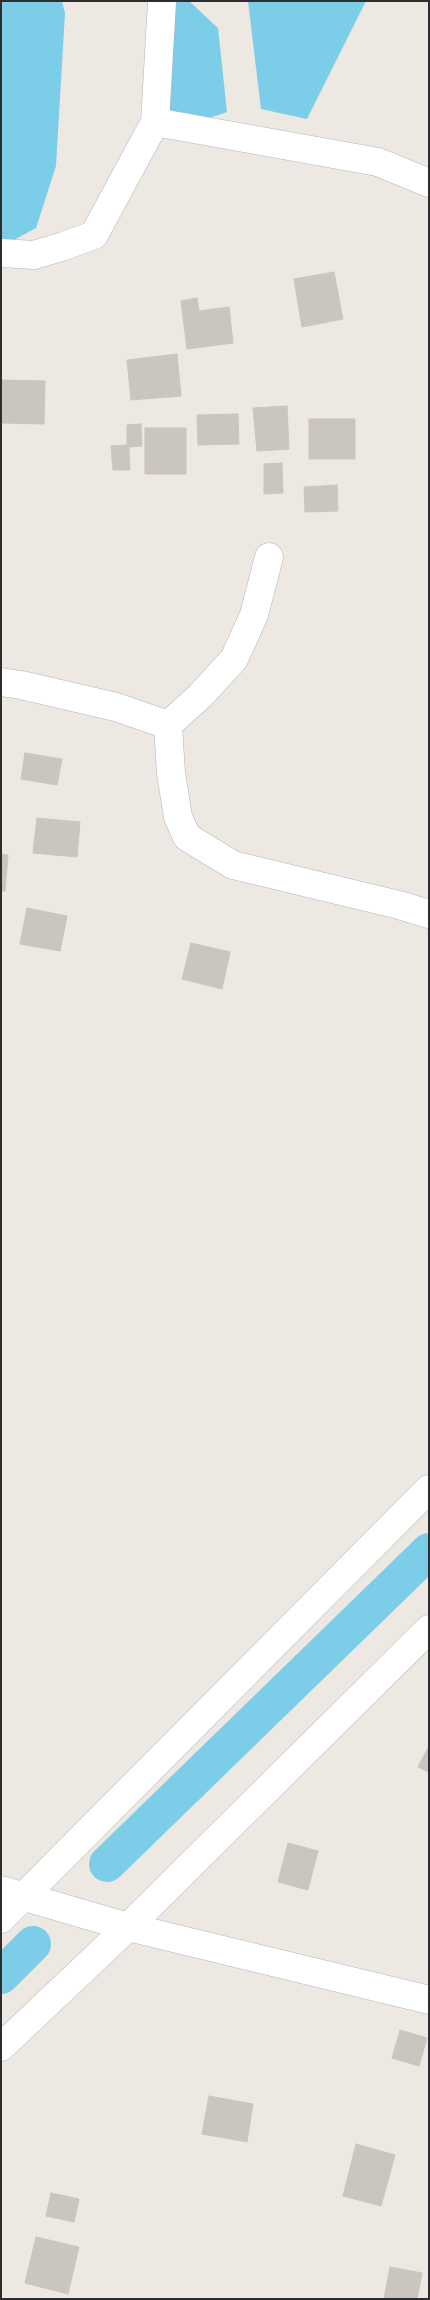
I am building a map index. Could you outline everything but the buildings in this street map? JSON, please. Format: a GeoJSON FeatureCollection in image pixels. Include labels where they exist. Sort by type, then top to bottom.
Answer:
{"type":"FeatureCollection","features":[{"type":"Feature","properties":{"kind":"street"},"geometry":{"type":"LineString","coordinates":[[1,253],[34,255],[94,235],[155,122],[162,1]]}},
{"type":"Feature","properties":{"kind":"street"},"geometry":{"type":"LineString","coordinates":[[155,122],[378,162],[429,183]]}},
{"type":"Feature","properties":{"kind":"street"},"geometry":{"type":"LineString","coordinates":[[168,725],[200,696],[234,659],[254,615],[269,557]]}},
{"type":"Feature","properties":{"kind":"street"},"geometry":{"type":"LineString","coordinates":[[1,682],[21,684],[116,707],[168,725]]}},
{"type":"Feature","properties":{"kind":"street"},"geometry":{"type":"LineString","coordinates":[[168,725],[171,773],[178,817],[187,837],[233,865],[429,914]]}},
{"type":"Feature","properties":{"kind":"street"},"geometry":{"type":"LineString","coordinates":[[1,1918],[13,1893],[429,1489]]}},
{"type":"Feature","properties":{"kind":"street"},"geometry":{"type":"LineString","coordinates":[[1,2047],[128,1927],[429,1629]]}},
{"type":"Feature","properties":{"kind":"street"},"geometry":{"type":"LineString","coordinates":[[13,1893],[128,1927],[429,2000]]}},
{"type":"Feature","properties":{"kind":"water"},"geometry":{"type":"Polygon","coordinates":[[[1,1],[62,1],[65,13],[56,166],[36,228],[1,247],[1,1]]]}},
{"type":"Feature","properties":{"kind":"water"},"geometry":{"type":"Polygon","coordinates":[[[174,1],[189,1],[218,28],[227,112],[192,124],[159,105],[174,1]]]}},
{"type":"Feature","properties":{"kind":"water"},"geometry":{"type":"Polygon","coordinates":[[[248,1],[366,1],[307,119],[261,109],[248,1]]]}},
{"type":"Feature","properties":{"kind":"waterway"},"geometry":{"type":"LineString","coordinates":[[107,1864],[429,1551]]}},
{"type":"Feature","properties":{"kind":"waterway"},"geometry":{"type":"LineString","coordinates":[[1,1976],[33,1944]]}}]}
